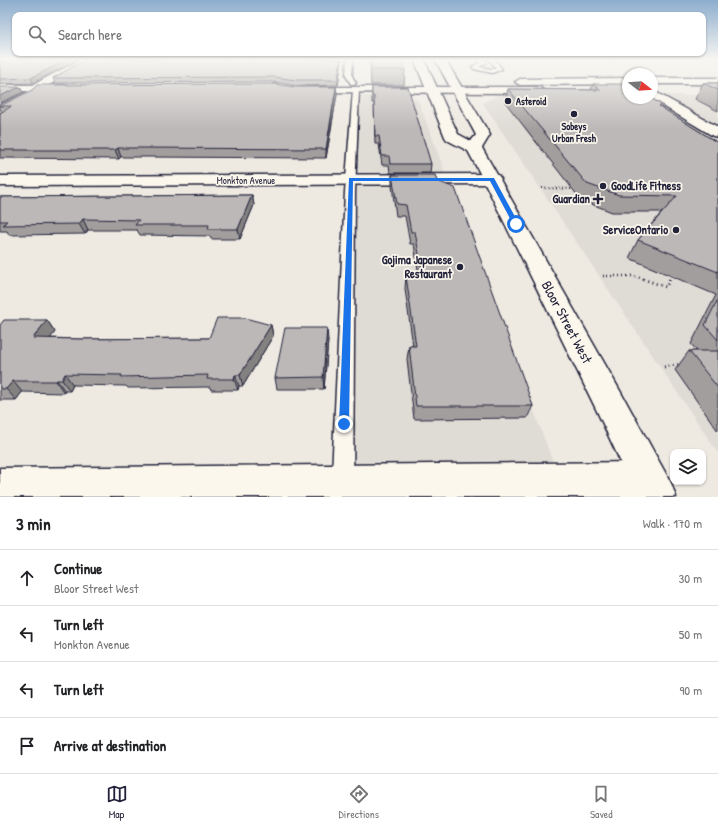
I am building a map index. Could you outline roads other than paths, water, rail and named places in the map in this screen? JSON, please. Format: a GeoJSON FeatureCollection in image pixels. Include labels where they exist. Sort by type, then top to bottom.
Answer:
{"type":"FeatureCollection","features":[{"type":"Feature","properties":{"kind":"main road"},"geometry":{"type":"LineString","coordinates":[[0,110],[31,94],[36,88],[47,82]]}},
{"type":"Feature","properties":{"kind":"main road"},"geometry":{"type":"LineString","coordinates":[[429,82],[452,136],[474,148],[483,135],[453,82]]}},
{"type":"Feature","properties":{"kind":"main road"},"geometry":{"type":"LineString","coordinates":[[455,86],[550,82]]}},
{"type":"Feature","properties":{"kind":"main road"},"geometry":{"type":"LineString","coordinates":[[555,82],[564,90]]}},
{"type":"Feature","properties":{"kind":"main road"},"geometry":{"type":"LineString","coordinates":[[658,84],[693,82]]}},
{"type":"Feature","properties":{"kind":"main road"},"geometry":{"type":"LineString","coordinates":[[658,84],[718,89]]}},
{"type":"Feature","properties":{"kind":"main road"},"geometry":{"type":"LineString","coordinates":[[270,87],[296,90],[355,86],[455,86],[564,90],[622,89]]}},
{"type":"Feature","properties":{"kind":"main road"},"geometry":{"type":"LineString","coordinates":[[0,88],[74,88]]}},
{"type":"Feature","properties":{"kind":"main road"},"geometry":{"type":"LineString","coordinates":[[658,97],[716,131]]}},
{"type":"Feature","properties":{"kind":"main road","name":"Bloor Street West"},"geometry":{"type":"LineString","coordinates":[[474,148],[492,179],[608,399],[653,489]]}},
{"type":"Feature","properties":{"kind":"main road","name":"Monkton Avenue"},"geometry":{"type":"LineString","coordinates":[[0,181],[492,179]]}},
{"type":"Feature","properties":{"kind":"main road"},"geometry":{"type":"LineString","coordinates":[[0,487],[342,490],[653,489]]}},
{"type":"Feature","properties":{"kind":"lane"},"geometry":{"type":"LineString","coordinates":[[342,490],[355,86],[353,82]]}},
{"type":"Feature","properties":{"kind":"place","name":"Asteroid"},"geometry":{"type":"Point","coordinates":[508,101]}},
{"type":"Feature","properties":{"kind":"place","name":"Sobeys Urban Fresh"},"geometry":{"type":"Point","coordinates":[574,114]}},
{"type":"Feature","properties":{"kind":"place","name":"GoodLife Fitness"},"geometry":{"type":"Point","coordinates":[603,186]}},
{"type":"Feature","properties":{"kind":"place","name":"Guardian"},"geometry":{"type":"Point","coordinates":[598,199]}},
{"type":"Feature","properties":{"kind":"place","name":"ServiceOntario"},"geometry":{"type":"Point","coordinates":[676,230]}},
{"type":"Feature","properties":{"kind":"place","name":"Gojima Japanese Restaurant"},"geometry":{"type":"Point","coordinates":[460,267]}}]}
